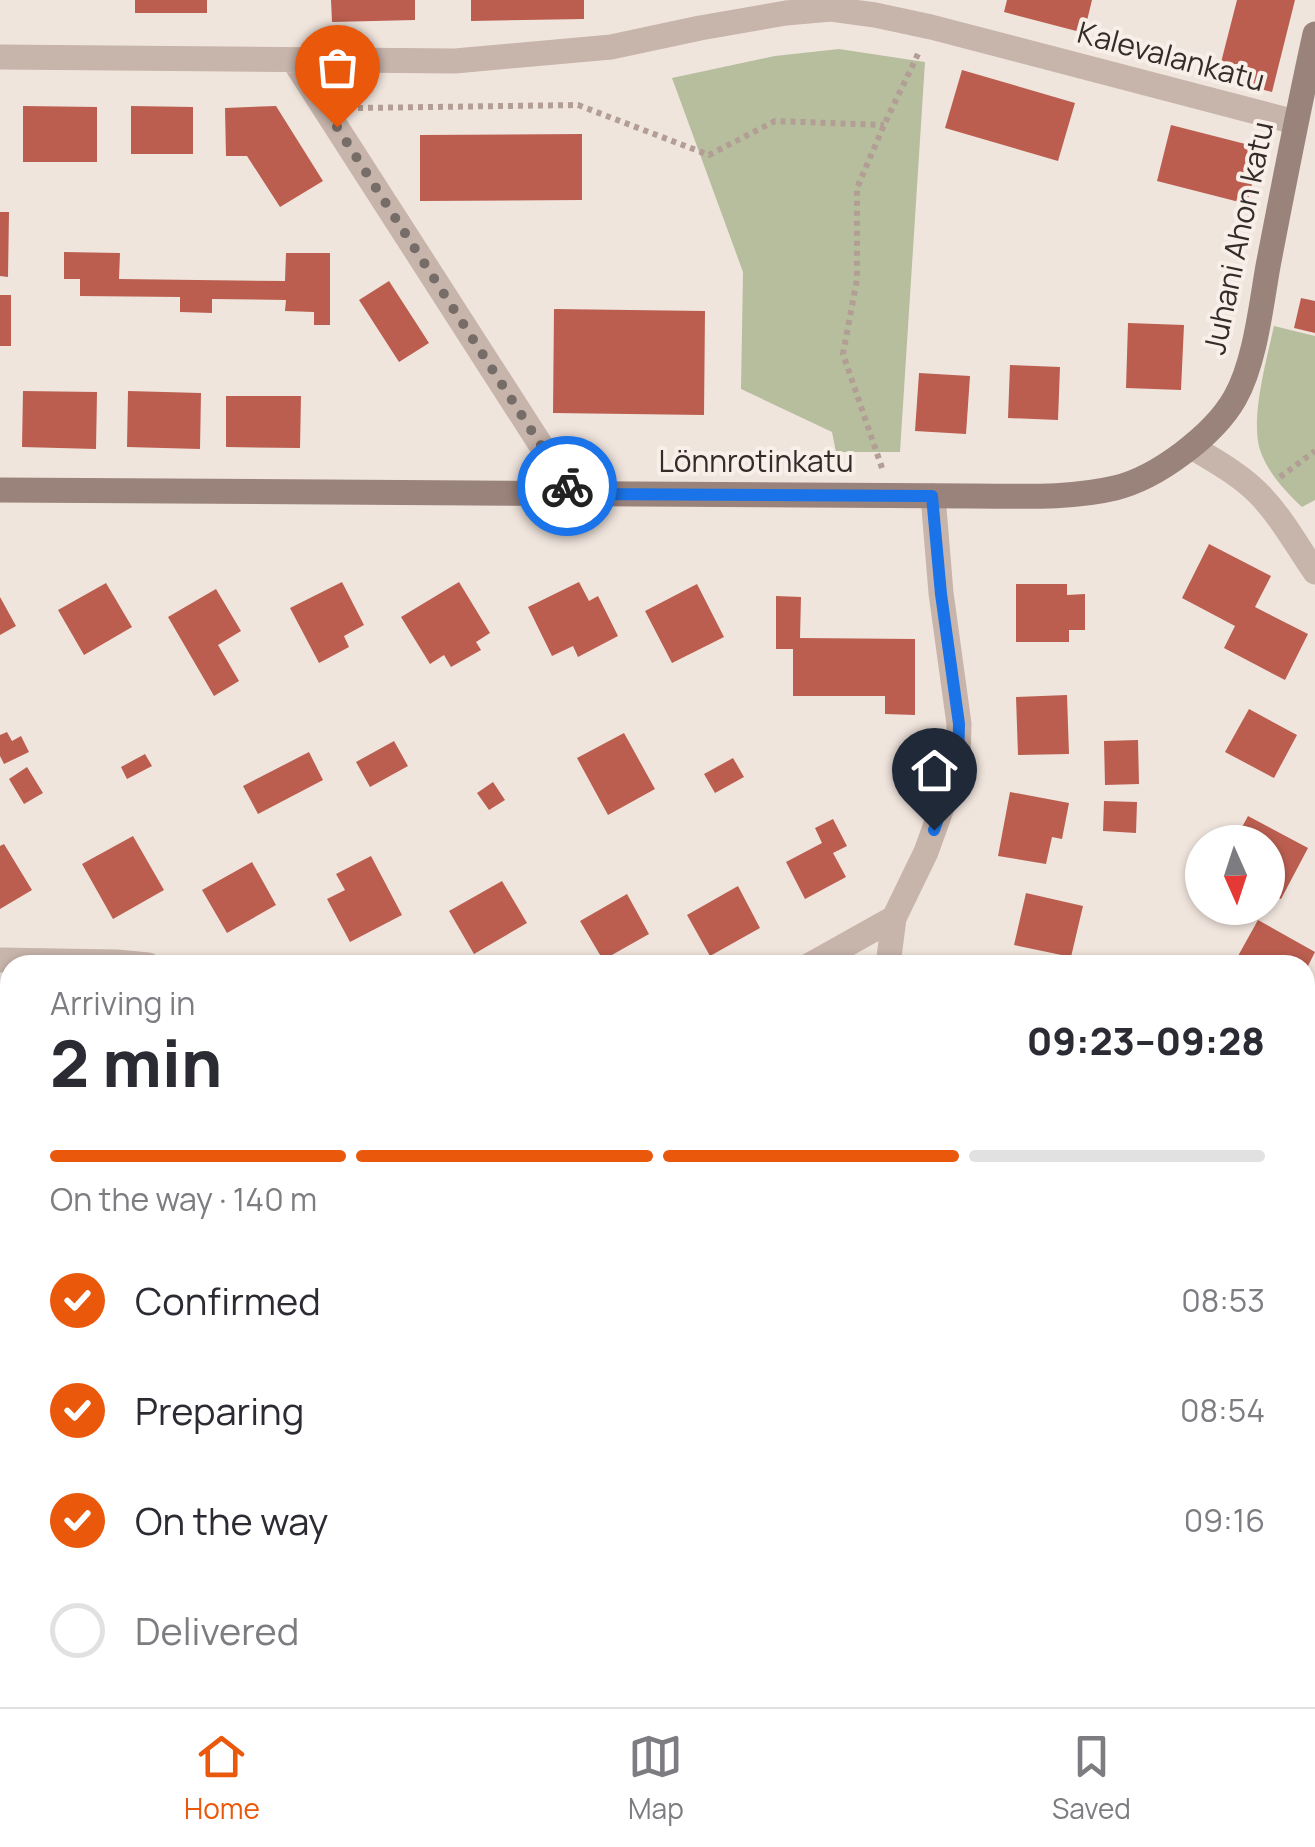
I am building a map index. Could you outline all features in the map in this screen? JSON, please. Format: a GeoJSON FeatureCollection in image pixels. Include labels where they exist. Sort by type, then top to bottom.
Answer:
{"type":"FeatureCollection","features":[{"type":"Feature","properties":{"kind":"street","name":"Kalevalankatu"},"geometry":{"type":"LineString","coordinates":[[0,56],[455,61],[611,48],[734,22],[832,9],[931,27],[1305,124]]}},
{"type":"Feature","properties":{"kind":"street","name":"Juhani Ahon katu"},"geometry":{"type":"LineString","coordinates":[[1237,396],[1252,350],[1305,124],[1315,34]]}},
{"type":"Feature","properties":{"kind":"street"},"geometry":{"type":"LineString","coordinates":[[294,60],[571,492]]}},
{"type":"Feature","properties":{"kind":"street","name":"Lönnrotinkatu"},"geometry":{"type":"LineString","coordinates":[[0,490],[1074,494],[1120,487],[1162,466],[1217,425],[1237,396]]}},
{"type":"Feature","properties":{"kind":"street"},"geometry":{"type":"LineString","coordinates":[[1192,447],[1229,469],[1258,493],[1315,572]]}},
{"type":"Feature","properties":{"kind":"street"},"geometry":{"type":"LineString","coordinates":[[889,955],[894,918],[926,852],[958,763],[959,724],[932,496]]}},
{"type":"Feature","properties":{"kind":"street"},"geometry":{"type":"LineString","coordinates":[[828,955],[894,918]]}},
{"type":"Feature","properties":{"kind":"path"},"geometry":{"type":"LineString","coordinates":[[883,469],[843,354],[858,279],[857,188],[931,27]]}},
{"type":"Feature","properties":{"kind":"path"},"geometry":{"type":"LineString","coordinates":[[348,108],[578,105],[709,155],[776,121],[884,125]]}},
{"type":"Feature","properties":{"kind":"path"},"geometry":{"type":"LineString","coordinates":[[1258,493],[1315,451]]}},
{"type":"Feature","properties":{"kind":"green space"},"geometry":{"type":"Polygon","coordinates":[[[839,49],[925,62],[900,452],[836,452],[832,432],[741,389],[743,272],[672,78],[775,56],[839,49]]]}},
{"type":"Feature","properties":{"kind":"green space"},"geometry":{"type":"Polygon","coordinates":[[[1274,326],[1315,336],[1315,500],[1302,507],[1272,474],[1257,437],[1261,388],[1274,326]]]}},
{"type":"Feature","properties":{"kind":"building"},"geometry":{"type":"Polygon","coordinates":[[[135,0],[207,0],[207,13],[135,13],[135,0]]]}},
{"type":"Feature","properties":{"kind":"building"},"geometry":{"type":"Polygon","coordinates":[[[331,0],[415,0],[415,20],[332,22],[331,0]]]}},
{"type":"Feature","properties":{"kind":"building"},"geometry":{"type":"Polygon","coordinates":[[[471,0],[584,0],[584,19],[471,21],[471,0]]]}},
{"type":"Feature","properties":{"kind":"building"},"geometry":{"type":"Polygon","coordinates":[[[1007,0],[1092,0],[1084,33],[1004,12],[1007,0]]]}},
{"type":"Feature","properties":{"kind":"building"},"geometry":{"type":"Polygon","coordinates":[[[1237,0],[1295,0],[1272,92],[1217,78],[1237,0]]]}},
{"type":"Feature","properties":{"kind":"building"},"geometry":{"type":"Polygon","coordinates":[[[962,70],[1075,103],[1058,161],[945,128],[962,70]]]}},
{"type":"Feature","properties":{"kind":"building"},"geometry":{"type":"Polygon","coordinates":[[[23,106],[97,107],[97,162],[23,162],[23,106]]]}},
{"type":"Feature","properties":{"kind":"building"},"geometry":{"type":"Polygon","coordinates":[[[131,106],[193,107],[193,154],[131,154],[131,106]]]}},
{"type":"Feature","properties":{"kind":"building"},"geometry":{"type":"Polygon","coordinates":[[[276,106],[323,181],[280,207],[247,156],[226,156],[225,108],[276,106]]]}},
{"type":"Feature","properties":{"kind":"building"},"geometry":{"type":"Polygon","coordinates":[[[1171,125],[1261,148],[1247,204],[1157,181],[1171,125]]]}},
{"type":"Feature","properties":{"kind":"building"},"geometry":{"type":"Polygon","coordinates":[[[582,134],[582,200],[420,201],[420,135],[582,134]]]}},
{"type":"Feature","properties":{"kind":"building"},"geometry":{"type":"Polygon","coordinates":[[[0,212],[9,212],[8,277],[0,276],[0,212]]]}},
{"type":"Feature","properties":{"kind":"building"},"geometry":{"type":"Polygon","coordinates":[[[64,252],[120,253],[119,279],[285,281],[286,253],[330,253],[330,325],[314,325],[314,312],[285,311],[286,300],[212,299],[212,313],[180,312],[180,297],[80,296],[80,279],[64,279],[64,252]]]}},
{"type":"Feature","properties":{"kind":"building"},"geometry":{"type":"Polygon","coordinates":[[[389,281],[429,343],[399,362],[359,300],[389,281]]]}},
{"type":"Feature","properties":{"kind":"building"},"geometry":{"type":"Polygon","coordinates":[[[0,295],[11,295],[11,346],[0,346],[0,295]]]}},
{"type":"Feature","properties":{"kind":"building"},"geometry":{"type":"Polygon","coordinates":[[[1301,298],[1315,301],[1315,333],[1294,328],[1301,298]]]}},
{"type":"Feature","properties":{"kind":"building"},"geometry":{"type":"Polygon","coordinates":[[[554,309],[705,311],[704,415],[553,413],[554,309]]]}},
{"type":"Feature","properties":{"kind":"building"},"geometry":{"type":"Polygon","coordinates":[[[1128,323],[1184,325],[1181,390],[1126,388],[1128,323]]]}},
{"type":"Feature","properties":{"kind":"building"},"geometry":{"type":"Polygon","coordinates":[[[1010,365],[1060,367],[1058,420],[1008,418],[1010,365]]]}},
{"type":"Feature","properties":{"kind":"building"},"geometry":{"type":"Polygon","coordinates":[[[919,373],[970,376],[966,434],[915,431],[919,373]]]}},
{"type":"Feature","properties":{"kind":"building"},"geometry":{"type":"Polygon","coordinates":[[[23,391],[97,392],[96,449],[22,447],[23,391]]]}},
{"type":"Feature","properties":{"kind":"building"},"geometry":{"type":"Polygon","coordinates":[[[128,391],[201,393],[200,449],[127,447],[128,391]]]}},
{"type":"Feature","properties":{"kind":"building"},"geometry":{"type":"Polygon","coordinates":[[[226,396],[301,396],[300,448],[226,447],[226,396]]]}},
{"type":"Feature","properties":{"kind":"building"},"geometry":{"type":"Polygon","coordinates":[[[1209,544],[1271,576],[1255,607],[1308,634],[1285,680],[1224,648],[1235,626],[1182,598],[1209,544]]]}},
{"type":"Feature","properties":{"kind":"building"},"geometry":{"type":"Polygon","coordinates":[[[342,582],[364,625],[344,636],[349,647],[319,663],[290,608],[342,582]]]}},
{"type":"Feature","properties":{"kind":"building"},"geometry":{"type":"Polygon","coordinates":[[[459,582],[490,633],[476,642],[481,650],[451,667],[444,655],[430,664],[401,617],[459,582]]]}},
{"type":"Feature","properties":{"kind":"building"},"geometry":{"type":"Polygon","coordinates":[[[579,582],[589,601],[598,596],[618,636],[578,657],[573,646],[552,656],[528,607],[579,582]]]}},
{"type":"Feature","properties":{"kind":"building"},"geometry":{"type":"Polygon","coordinates":[[[106,583],[132,627],[84,655],[58,610],[106,583]]]}},
{"type":"Feature","properties":{"kind":"building"},"geometry":{"type":"Polygon","coordinates":[[[697,584],[724,637],[672,663],[645,611],[697,584]]]}},
{"type":"Feature","properties":{"kind":"building"},"geometry":{"type":"Polygon","coordinates":[[[1016,584],[1067,584],[1067,595],[1085,594],[1085,630],[1069,630],[1069,642],[1016,642],[1016,584]]]}},
{"type":"Feature","properties":{"kind":"building"},"geometry":{"type":"Polygon","coordinates":[[[216,589],[241,631],[218,645],[239,681],[214,696],[168,617],[216,589]]]}},
{"type":"Feature","properties":{"kind":"building"},"geometry":{"type":"Polygon","coordinates":[[[776,596],[801,597],[800,638],[915,639],[915,715],[885,714],[885,696],[793,696],[793,649],[776,649],[776,596]]]}},
{"type":"Feature","properties":{"kind":"building"},"geometry":{"type":"Polygon","coordinates":[[[0,597],[16,626],[0,635],[0,597]]]}},
{"type":"Feature","properties":{"kind":"building"},"geometry":{"type":"Polygon","coordinates":[[[1067,695],[1069,754],[1018,755],[1016,697],[1067,695]]]}},
{"type":"Feature","properties":{"kind":"building"},"geometry":{"type":"Polygon","coordinates":[[[1249,709],[1297,735],[1274,778],[1225,752],[1249,709]]]}},
{"type":"Feature","properties":{"kind":"building"},"geometry":{"type":"Polygon","coordinates":[[[7,732],[12,741],[21,736],[29,752],[4,764],[0,735],[7,732]]]}},
{"type":"Feature","properties":{"kind":"building"},"geometry":{"type":"Polygon","coordinates":[[[624,733],[655,789],[608,815],[577,758],[624,733]]]}},
{"type":"Feature","properties":{"kind":"building"},"geometry":{"type":"Polygon","coordinates":[[[1138,740],[1139,784],[1105,785],[1104,741],[1138,740]]]}},
{"type":"Feature","properties":{"kind":"building"},"geometry":{"type":"Polygon","coordinates":[[[394,741],[408,766],[370,787],[356,762],[394,741]]]}},
{"type":"Feature","properties":{"kind":"building"},"geometry":{"type":"Polygon","coordinates":[[[309,752],[323,780],[258,814],[243,786],[309,752]]]}},
{"type":"Feature","properties":{"kind":"building"},"geometry":{"type":"Polygon","coordinates":[[[145,754],[152,766],[127,779],[121,767],[145,754]]]}},
{"type":"Feature","properties":{"kind":"building"},"geometry":{"type":"Polygon","coordinates":[[[733,758],[744,777],[715,793],[704,774],[733,758]]]}},
{"type":"Feature","properties":{"kind":"building"},"geometry":{"type":"Polygon","coordinates":[[[27,767],[43,793],[24,804],[9,779],[27,767]]]}},
{"type":"Feature","properties":{"kind":"building"},"geometry":{"type":"Polygon","coordinates":[[[493,782],[505,800],[489,810],[477,793],[493,782]]]}},
{"type":"Feature","properties":{"kind":"building"},"geometry":{"type":"Polygon","coordinates":[[[1010,792],[1069,803],[1062,839],[1052,837],[1046,864],[998,856],[1010,792]]]}},
{"type":"Feature","properties":{"kind":"building"},"geometry":{"type":"Polygon","coordinates":[[[1104,801],[1137,802],[1136,833],[1103,831],[1104,801]]]}},
{"type":"Feature","properties":{"kind":"building"},"geometry":{"type":"Polygon","coordinates":[[[1248,816],[1265,825],[1243,825],[1248,816]]]}},
{"type":"Feature","properties":{"kind":"building"},"geometry":{"type":"Polygon","coordinates":[[[833,819],[847,846],[833,853],[846,877],[805,899],[786,862],[822,843],[815,828],[833,819]]]}},
{"type":"Feature","properties":{"kind":"building"},"geometry":{"type":"Polygon","coordinates":[[[133,836],[164,890],[113,919],[82,864],[133,836]]]}},
{"type":"Feature","properties":{"kind":"building"},"geometry":{"type":"Polygon","coordinates":[[[1285,836],[1308,848],[1285,891],[1285,836]]]}},
{"type":"Feature","properties":{"kind":"building"},"geometry":{"type":"Polygon","coordinates":[[[4,844],[32,890],[0,909],[0,846],[4,844]]]}},
{"type":"Feature","properties":{"kind":"building"},"geometry":{"type":"Polygon","coordinates":[[[371,856],[402,915],[350,942],[327,899],[345,890],[336,874],[371,856]]]}},
{"type":"Feature","properties":{"kind":"building"},"geometry":{"type":"Polygon","coordinates":[[[252,862],[276,905],[227,933],[202,890],[252,862]]]}},
{"type":"Feature","properties":{"kind":"building"},"geometry":{"type":"Polygon","coordinates":[[[502,881],[527,923],[474,954],[449,911],[502,881]]]}},
{"type":"Feature","properties":{"kind":"building"},"geometry":{"type":"Polygon","coordinates":[[[738,886],[760,928],[709,955],[687,915],[738,886]]]}},
{"type":"Feature","properties":{"kind":"building"},"geometry":{"type":"Polygon","coordinates":[[[1026,893],[1083,906],[1071,955],[1014,945],[1026,893]]]}},
{"type":"Feature","properties":{"kind":"building"},"geometry":{"type":"Polygon","coordinates":[[[627,894],[649,934],[612,955],[600,955],[580,921],[627,894]]]}},
{"type":"Feature","properties":{"kind":"building"},"geometry":{"type":"Polygon","coordinates":[[[1255,925],[1267,925],[1315,952],[1239,955],[1255,925]]]}},
{"type":"Feature","properties":{"kind":"way so far"},"geometry":{"type":"LineString","coordinates":[[337,127],[567,486]]}},
{"type":"Feature","properties":{"kind":"route"},"geometry":{"type":"LineString","coordinates":[[567,486],[571,492],[586,494],[932,496],[959,724],[958,763],[934,830]]}}]}
